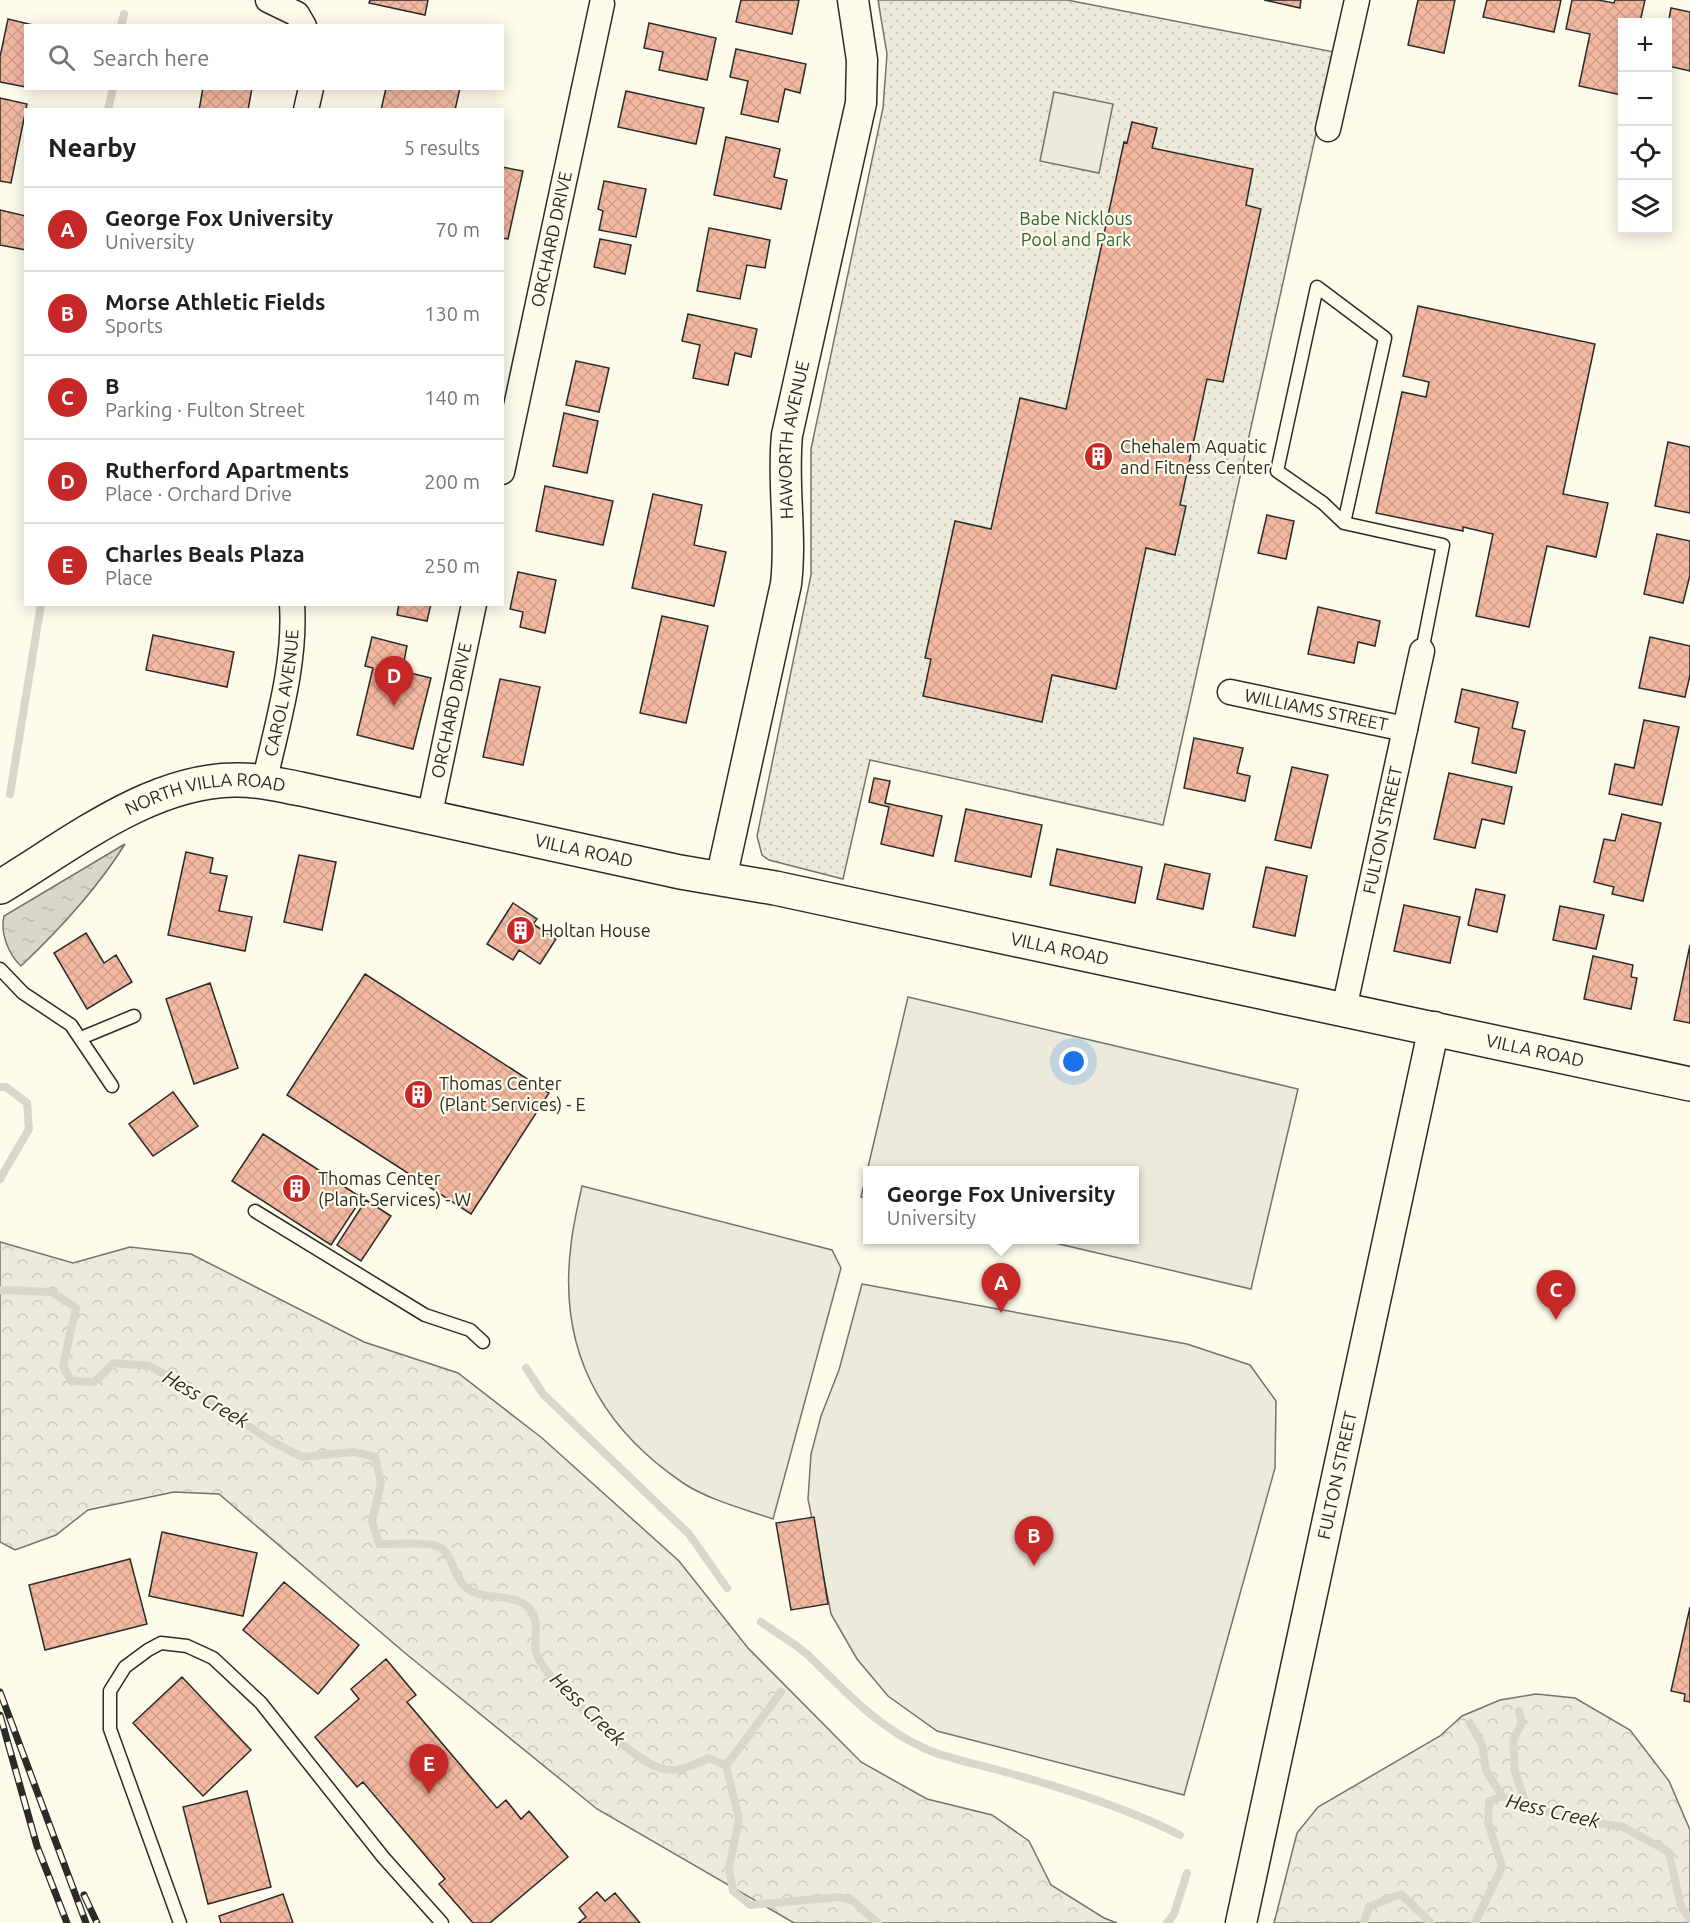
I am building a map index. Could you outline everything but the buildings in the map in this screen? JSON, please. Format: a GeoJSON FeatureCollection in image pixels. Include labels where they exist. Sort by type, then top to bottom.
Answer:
{"type":"FeatureCollection","features":[{"type":"Feature","properties":{"kind":"main road","name":"NORTH VILLA ROAD"},"geometry":{"type":"LineString","coordinates":[[0,887],[152,798],[185,786],[209,782],[233,780],[264,783],[429,818]]}},
{"type":"Feature","properties":{"kind":"main road","name":"VILLA ROAD"},"geometry":{"type":"LineString","coordinates":[[429,818],[721,879],[775,888],[1344,1008],[1690,1084]]}},
{"type":"Feature","properties":{"kind":"street"},"geometry":{"type":"LineString","coordinates":[[268,0],[297,14],[303,24]]}},
{"type":"Feature","properties":{"kind":"street","name":"HAWORTH AVENUE"},"geometry":{"type":"LineString","coordinates":[[721,879],[786,584],[790,551],[784,471],[787,435],[861,103],[862,60],[853,0]]}},
{"type":"Feature","properties":{"kind":"street"},"geometry":{"type":"LineString","coordinates":[[1328,129],[1357,0]]}},
{"type":"Feature","properties":{"kind":"street","name":"ORCHARD DRIVE"},"geometry":{"type":"LineString","coordinates":[[504,463],[602,4]]}},
{"type":"Feature","properties":{"kind":"street"},"geometry":{"type":"LineString","coordinates":[[306,108],[311,90]]}},
{"type":"Feature","properties":{"kind":"street","name":"CAROL AVENUE"},"geometry":{"type":"LineString","coordinates":[[264,783],[291,652],[294,626],[292,606]]}},
{"type":"Feature","properties":{"kind":"street","name":"ORCHARD DRIVE"},"geometry":{"type":"LineString","coordinates":[[429,818],[474,606]]}},
{"type":"Feature","properties":{"kind":"street","name":"FULTON STREET"},"geometry":{"type":"LineString","coordinates":[[1344,1008],[1422,651]]}},
{"type":"Feature","properties":{"kind":"street","name":"WILLIAMS STREET"},"geometry":{"type":"LineString","coordinates":[[1230,692],[1405,729]]}},
{"type":"Feature","properties":{"kind":"street","name":"FULTON STREET"},"geometry":{"type":"LineString","coordinates":[[1241,1923],[1434,1027]]}},
{"type":"Feature","properties":{"kind":"lane"},"geometry":{"type":"LineString","coordinates":[[1344,523],[1385,338],[1317,287],[1277,471],[1323,503],[1344,523],[1443,544],[1422,651]]}},
{"type":"Feature","properties":{"kind":"lane"},"geometry":{"type":"LineString","coordinates":[[0,969],[10,983],[55,1013],[81,1038],[112,1086]]}},
{"type":"Feature","properties":{"kind":"lane"},"geometry":{"type":"LineString","coordinates":[[81,1038],[134,1016]]}},
{"type":"Feature","properties":{"kind":"lane"},"geometry":{"type":"LineString","coordinates":[[255,1211],[425,1315],[470,1330],[483,1342]]}},
{"type":"Feature","properties":{"kind":"lane"},"geometry":{"type":"LineString","coordinates":[[180,1923],[110,1729],[110,1691],[125,1667],[161,1643],[187,1646],[213,1658],[261,1703],[384,1857],[442,1923]]}},
{"type":"Feature","properties":{"kind":"green space","name":"Babe Nicklous Pool and Park"},"geometry":{"type":"Polygon","coordinates":[[[878,0],[1067,0],[1334,52],[1163,825],[870,760],[843,879],[769,860],[762,855],[757,836],[811,575],[811,449],[883,108],[887,54],[878,0]]]}},
{"type":"Feature","properties":{"kind":"green space"},"geometry":{"type":"Polygon","coordinates":[[[1054,92],[1113,104],[1099,173],[1040,161],[1054,92]]]}},
{"type":"Feature","properties":{"kind":"green space"},"geometry":{"type":"Polygon","coordinates":[[[908,997],[1298,1089],[1251,1289],[1059,1244],[1139,1244],[1139,1166],[868,1166],[908,997]]]}},
{"type":"Feature","properties":{"kind":"green space"},"geometry":{"type":"Polygon","coordinates":[[[582,1186],[832,1250],[841,1268],[773,1519],[715,1499],[683,1483],[654,1461],[628,1436],[607,1410],[591,1381],[579,1350],[571,1317],[569,1282],[572,1238],[582,1186]]]}},
{"type":"Feature","properties":{"kind":"green space"},"geometry":{"type":"Polygon","coordinates":[[[0,1242],[73,1263],[130,1247],[191,1254],[364,1342],[458,1373],[542,1438],[679,1561],[748,1648],[861,1762],[927,1799],[992,1815],[1029,1841],[1051,1885],[1104,1918],[1117,1923],[794,1923],[597,1809],[405,1653],[219,1494],[174,1492],[88,1510],[56,1535],[15,1550],[0,1542],[0,1242]]]}},
{"type":"Feature","properties":{"kind":"green space"},"geometry":{"type":"Polygon","coordinates":[[[862,1284],[1187,1344],[1250,1365],[1276,1401],[1275,1468],[1184,1795],[937,1731],[888,1696],[857,1659],[831,1614],[808,1499],[811,1454],[821,1416],[839,1370],[862,1284]]]}},
{"type":"Feature","properties":{"kind":"green space"},"geometry":{"type":"Polygon","coordinates":[[[1536,1694],[1575,1698],[1630,1730],[1669,1781],[1690,1830],[1690,1923],[1274,1923],[1297,1833],[1318,1807],[1440,1736],[1462,1716],[1500,1700],[1536,1694]]]}},
{"type":"Feature","properties":{"kind":"water"},"geometry":{"type":"Polygon","coordinates":[[[125,844],[77,908],[21,966],[12,955],[6,942],[3,929],[4,916],[125,844]]]}},
{"type":"Feature","properties":{"kind":"waterway"},"geometry":{"type":"LineString","coordinates":[[122,24],[124,14]]}},
{"type":"Feature","properties":{"kind":"waterway"},"geometry":{"type":"LineString","coordinates":[[108,108],[113,90]]}},
{"type":"Feature","properties":{"kind":"waterway"},"geometry":{"type":"LineString","coordinates":[[10,794],[41,606]]}},
{"type":"Feature","properties":{"kind":"waterway","name":"Hess Creek"},"geometry":{"type":"LineString","coordinates":[[0,1087],[6,1087],[27,1103],[29,1129],[0,1179]]}},
{"type":"Feature","properties":{"kind":"waterway","name":"Hess Creek"},"geometry":{"type":"LineString","coordinates":[[0,1290],[52,1292],[76,1308],[63,1366],[71,1381],[94,1382],[114,1363],[149,1366],[191,1388],[271,1441],[302,1457],[354,1452],[375,1457],[381,1483],[372,1521],[379,1544],[434,1545],[446,1553],[460,1581],[473,1592],[513,1599],[527,1606],[536,1622],[535,1647],[542,1665],[589,1716],[628,1749],[645,1760],[657,1767],[671,1770],[678,1770],[709,1758],[726,1766],[739,1819],[729,1868],[733,1891],[750,1905],[839,1897],[853,1901],[878,1923]]}},
{"type":"Feature","properties":{"kind":"waterway"},"geometry":{"type":"LineString","coordinates":[[526,1368],[543,1394],[689,1534],[727,1588]]}},
{"type":"Feature","properties":{"kind":"waterway"},"geometry":{"type":"LineString","coordinates":[[761,1622],[804,1651],[878,1720],[926,1749],[1094,1799],[1180,1835]]}},
{"type":"Feature","properties":{"kind":"waterway"},"geometry":{"type":"LineString","coordinates":[[726,1766],[781,1692]]}},
{"type":"Feature","properties":{"kind":"waterway"},"geometry":{"type":"LineString","coordinates":[[1519,1711],[1522,1723],[1513,1740],[1515,1772],[1526,1804]]}},
{"type":"Feature","properties":{"kind":"waterway"},"geometry":{"type":"LineString","coordinates":[[1470,1723],[1482,1745],[1486,1770],[1502,1796]]}},
{"type":"Feature","properties":{"kind":"waterway","name":"Hess Creek"},"geometry":{"type":"LineString","coordinates":[[1475,1923],[1502,1867],[1488,1822],[1489,1802],[1502,1796],[1566,1818],[1623,1827],[1669,1852],[1681,1907],[1690,1919]]}},
{"type":"Feature","properties":{"kind":"waterway"},"geometry":{"type":"LineString","coordinates":[[1167,1923],[1174,1914],[1187,1873]]}},
{"type":"Feature","properties":{"kind":"waterway","name":"Hess Creek"},"geometry":{"type":"LineString","coordinates":[[1364,1923],[1369,1907],[1401,1894],[1431,1923]]}},
{"type":"Feature","properties":{"kind":"railway"},"geometry":{"type":"LineString","coordinates":[[0,1692],[86,1923]]}},
{"type":"Feature","properties":{"kind":"railway"},"geometry":{"type":"LineString","coordinates":[[0,1715],[37,1846],[67,1923]]}},
{"type":"Feature","properties":{"kind":"railway"},"geometry":{"type":"LineString","coordinates":[[84,1895],[97,1923]]}},
{"type":"Feature","properties":{"kind":"place","name":"Chehalem Aquatic and Fitness Center"},"geometry":{"type":"Point","coordinates":[1099,457]}},
{"type":"Feature","properties":{"kind":"place","name":"Rutherford Apartments"},"geometry":{"type":"Point","coordinates":[394,706]}},
{"type":"Feature","properties":{"kind":"place","name":"Holtan House"},"geometry":{"type":"Point","coordinates":[520,931]}},
{"type":"Feature","properties":{"kind":"place","name":"Thomas Center (Plant Services) - E"},"geometry":{"type":"Point","coordinates":[418,1094]}},
{"type":"Feature","properties":{"kind":"place","name":"Thomas Center (Plant Services) - W"},"geometry":{"type":"Point","coordinates":[297,1189]}},
{"type":"Feature","properties":{"kind":"place","name":"George Fox University"},"geometry":{"type":"Point","coordinates":[1001,1313]}},
{"type":"Feature","properties":{"kind":"place","name":"B"},"geometry":{"type":"Point","coordinates":[1556,1320]}},
{"type":"Feature","properties":{"kind":"place","name":"Morse Athletic Fields"},"geometry":{"type":"Point","coordinates":[1034,1566]}},
{"type":"Feature","properties":{"kind":"place","name":"Charles Beals Plaza"},"geometry":{"type":"Point","coordinates":[429,1794]}}]}
